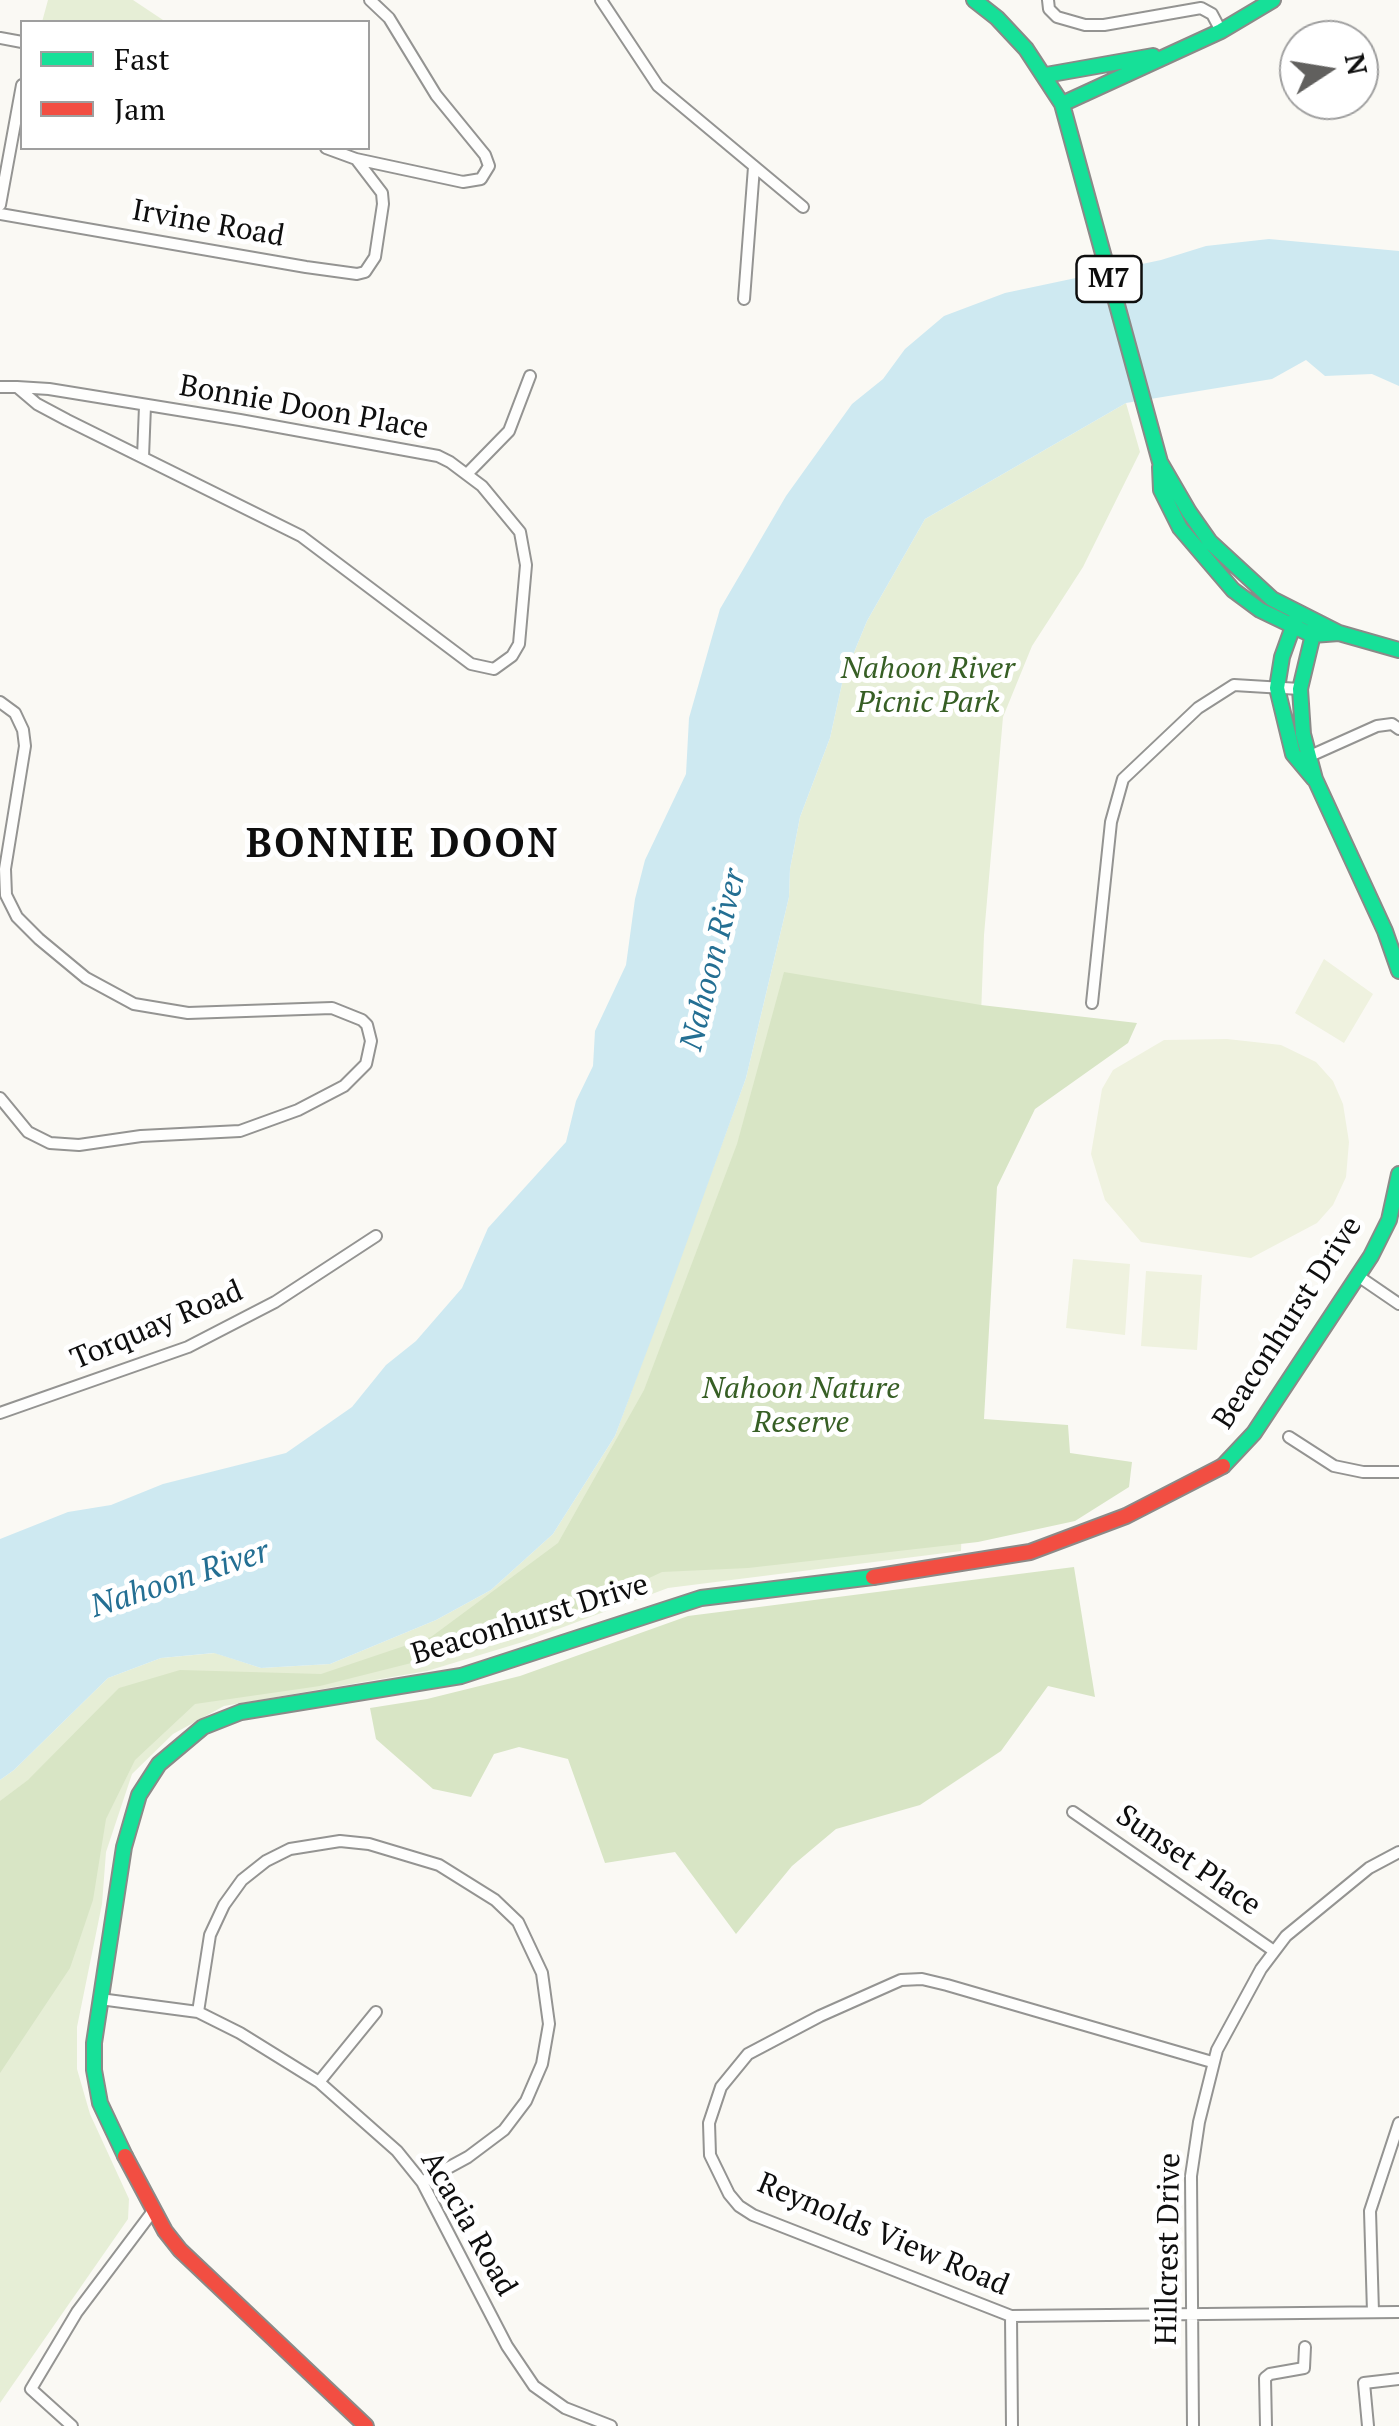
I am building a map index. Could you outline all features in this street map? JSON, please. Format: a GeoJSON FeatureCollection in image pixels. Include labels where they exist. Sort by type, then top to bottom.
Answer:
{"type":"FeatureCollection","features":[{"type":"Feature","properties":{"kind":"street"},"geometry":{"type":"LineString","coordinates":[[331,150],[463,182],[488,173],[485,155],[436,95],[389,18],[370,0]]}},
{"type":"Feature","properties":{"kind":"street"},"geometry":{"type":"LineString","coordinates":[[600,0],[658,86],[803,208]]}},
{"type":"Feature","properties":{"kind":"street"},"geometry":{"type":"LineString","coordinates":[[974,0],[996,18],[1046,75],[1062,104],[1221,31],[1272,0]]}},
{"type":"Feature","properties":{"kind":"street"},"geometry":{"type":"LineString","coordinates":[[1048,0],[1049,9],[1057,17],[1085,24],[1104,25],[1197,8],[1212,14],[1221,31]]}},
{"type":"Feature","properties":{"kind":"street"},"geometry":{"type":"LineString","coordinates":[[1046,75],[1174,52]]}},
{"type":"Feature","properties":{"kind":"street"},"geometry":{"type":"LineString","coordinates":[[0,205],[20,95]]}},
{"type":"Feature","properties":{"kind":"street","name":"M7"},"geometry":{"type":"LineString","coordinates":[[1062,104],[1160,462],[1210,542],[1295,620],[1314,628]]}},
{"type":"Feature","properties":{"kind":"street","name":"Irvine Road"},"geometry":{"type":"LineString","coordinates":[[0,214],[357,274],[371,266],[380,234],[382,193],[356,159]]}},
{"type":"Feature","properties":{"kind":"street"},"geometry":{"type":"LineString","coordinates":[[744,300],[754,167]]}},
{"type":"Feature","properties":{"kind":"street"},"geometry":{"type":"LineString","coordinates":[[468,473],[509,431],[530,376]]}},
{"type":"Feature","properties":{"kind":"street","name":"Bonnie Doon Place"},"geometry":{"type":"LineString","coordinates":[[0,386],[17,387],[49,389],[438,456],[468,473],[514,521],[525,552],[519,644],[512,656],[494,669],[472,664],[300,536],[37,404],[17,387]]}},
{"type":"Feature","properties":{"kind":"street","name":"Bonnie Doon Place"},"geometry":{"type":"LineString","coordinates":[[143,458],[145,406]]}},
{"type":"Feature","properties":{"kind":"street"},"geometry":{"type":"LineString","coordinates":[[1295,620],[1277,688],[1290,746],[1315,779]]}},
{"type":"Feature","properties":{"kind":"street"},"geometry":{"type":"LineString","coordinates":[[1399,650],[1314,628],[1300,689],[1301,719],[1315,779],[1385,931],[1399,971]]}},
{"type":"Feature","properties":{"kind":"street"},"geometry":{"type":"LineString","coordinates":[[1092,1003],[1112,822],[1123,779],[1198,708],[1234,685],[1300,689]]}},
{"type":"Feature","properties":{"kind":"street"},"geometry":{"type":"LineString","coordinates":[[0,702],[15,713],[25,746],[5,870],[6,895],[17,917],[39,939],[86,978],[134,1004],[188,1013],[332,1008],[362,1020],[371,1048],[366,1064],[344,1086],[298,1110],[240,1131],[141,1136],[79,1145],[50,1143],[28,1132],[0,1098]]}},
{"type":"Feature","properties":{"kind":"street"},"geometry":{"type":"LineString","coordinates":[[1310,756],[1377,726],[1388,724],[1399,729]]}},
{"type":"Feature","properties":{"kind":"street","name":"Beaconhurst Drive"},"geometry":{"type":"LineString","coordinates":[[366,2426],[193,2264],[165,2231],[106,2118],[96,2087],[94,2043],[132,1813],[139,1794],[159,1764],[203,1727],[241,1712],[461,1676],[701,1598],[920,1571],[1030,1552],[1126,1516],[1226,1464],[1254,1432],[1394,1222],[1399,1174]]}},
{"type":"Feature","properties":{"kind":"street","name":"Torquay Road"},"geometry":{"type":"LineString","coordinates":[[0,1414],[188,1347],[275,1302],[376,1236]]}},
{"type":"Feature","properties":{"kind":"street"},"geometry":{"type":"LineString","coordinates":[[1358,1276],[1399,1304]]}},
{"type":"Feature","properties":{"kind":"street"},"geometry":{"type":"LineString","coordinates":[[1289,1437],[1334,1466],[1363,1472],[1399,1472]]}},
{"type":"Feature","properties":{"kind":"street","name":"Sunset Place"},"geometry":{"type":"LineString","coordinates":[[1074,1812],[1274,1951]]}},
{"type":"Feature","properties":{"kind":"street"},"geometry":{"type":"LineString","coordinates":[[198,2012],[210,1935],[224,1905],[254,1870],[290,1849],[340,1840],[369,1844],[439,1865],[487,1894],[518,1922],[534,1952],[546,1988],[548,2041],[534,2086],[504,2130],[480,2149],[422,2182]]}},
{"type":"Feature","properties":{"kind":"street","name":"Hillcrest Drive"},"geometry":{"type":"LineString","coordinates":[[1193,2426],[1191,2176],[1212,2062],[1236,2010],[1274,1951],[1307,1916],[1370,1868],[1399,1852]]}},
{"type":"Feature","properties":{"kind":"street","name":"Reynolds View Road"},"geometry":{"type":"LineString","coordinates":[[1212,2062],[912,1978],[890,1984],[748,2054],[728,2076],[712,2110],[708,2139],[714,2169],[739,2206],[773,2224],[1011,2316],[1399,2312]]}},
{"type":"Feature","properties":{"kind":"street","name":"Acacia Road"},"geometry":{"type":"LineString","coordinates":[[100,1999],[198,2012],[319,2082],[397,2151],[422,2182],[525,2374],[554,2402],[611,2426]]}},
{"type":"Feature","properties":{"kind":"street"},"geometry":{"type":"LineString","coordinates":[[319,2082],[376,2012]]}},
{"type":"Feature","properties":{"kind":"street"},"geometry":{"type":"LineString","coordinates":[[1372,2312],[1370,2211],[1399,2123]]}},
{"type":"Feature","properties":{"kind":"street"},"geometry":{"type":"LineString","coordinates":[[72,2426],[31,2389],[77,2312],[153,2211]]}},
{"type":"Feature","properties":{"kind":"street"},"geometry":{"type":"LineString","coordinates":[[1011,2316],[1012,2426]]}},
{"type":"Feature","properties":{"kind":"street"},"geometry":{"type":"LineString","coordinates":[[1266,2426],[1265,2378],[1304,2368],[1304,2347]]}},
{"type":"Feature","properties":{"kind":"street"},"geometry":{"type":"LineString","coordinates":[[1368,2426],[1364,2383],[1399,2379]]}},
{"type":"Feature","properties":{"kind":"green space"},"geometry":{"type":"Polygon","coordinates":[[[48,0],[133,0],[163,20],[43,20],[48,0]]]}},
{"type":"Feature","properties":{"kind":"green space","name":"Nahoon Nature Reserve"},"geometry":{"type":"Polygon","coordinates":[[[1126,403],[1140,452],[1083,567],[1032,646],[1003,717],[984,935],[961,1551],[668,1588],[526,1641],[427,1671],[224,1706],[173,1734],[132,1774],[106,1852],[102,1904],[77,2027],[77,2069],[90,2114],[129,2199],[128,2219],[0,2403],[0,1780],[108,1678],[161,1658],[215,1653],[261,1668],[330,1664],[436,1620],[491,1590],[553,1534],[615,1436],[746,1078],[789,897],[800,817],[830,738],[843,679],[867,621],[925,519],[1126,403]]]}},
{"type":"Feature","properties":{"kind":"green space"},"geometry":{"type":"Polygon","coordinates":[[[1324,959],[1373,994],[1344,1043],[1295,1013],[1324,959]]]}},
{"type":"Feature","properties":{"kind":"green space"},"geometry":{"type":"Polygon","coordinates":[[[784,972],[981,1005],[1137,1023],[1128,1043],[1035,1109],[997,1187],[984,1419],[1068,1425],[1070,1453],[1132,1462],[1129,1487],[1075,1521],[978,1542],[748,1568],[662,1572],[604,1599],[471,1648],[320,1686],[195,1704],[135,1760],[106,1819],[93,1900],[70,1968],[0,2073],[0,1801],[28,1780],[119,1688],[180,1670],[321,1674],[431,1637],[558,1543],[644,1390],[737,1144],[784,972]]]}},
{"type":"Feature","properties":{"kind":"green space"},"geometry":{"type":"Polygon","coordinates":[[[1227,1039],[1281,1045],[1316,1062],[1333,1081],[1343,1104],[1349,1142],[1346,1177],[1333,1205],[1317,1223],[1251,1258],[1141,1242],[1105,1200],[1091,1154],[1102,1089],[1113,1070],[1164,1040],[1227,1039]]]}},
{"type":"Feature","properties":{"kind":"green space"},"geometry":{"type":"Polygon","coordinates":[[[1073,1259],[1130,1264],[1125,1335],[1066,1328],[1073,1259]]]}},
{"type":"Feature","properties":{"kind":"green space"},"geometry":{"type":"Polygon","coordinates":[[[1146,1271],[1202,1275],[1197,1350],[1141,1346],[1146,1271]]]}},
{"type":"Feature","properties":{"kind":"green space"},"geometry":{"type":"Polygon","coordinates":[[[1074,1567],[1095,1697],[1048,1686],[1001,1751],[920,1805],[836,1829],[792,1866],[736,1934],[675,1852],[605,1863],[568,1759],[519,1747],[494,1754],[471,1797],[433,1789],[376,1739],[370,1708],[427,1699],[520,1676],[688,1616],[1074,1567]]]}},
{"type":"Feature","properties":{"kind":"water","name":"Nahoon River"},"geometry":{"type":"Polygon","coordinates":[[[1269,239],[1399,251],[1399,386],[1372,374],[1325,376],[1306,360],[1272,379],[1126,403],[925,519],[867,621],[843,679],[830,738],[800,817],[789,897],[746,1078],[662,1311],[615,1436],[553,1534],[491,1590],[436,1620],[330,1664],[261,1668],[214,1653],[161,1658],[108,1678],[0,1780],[0,1539],[68,1512],[111,1505],[163,1484],[286,1453],[352,1407],[386,1365],[416,1341],[462,1288],[488,1228],[566,1142],[576,1101],[593,1066],[595,1031],[626,965],[645,860],[686,774],[689,718],[720,609],[786,496],[852,404],[883,379],[905,349],[944,316],[1005,293],[1161,260],[1206,246],[1269,239]]]}},
{"type":"Feature","properties":{"kind":"traffic: fast"},"geometry":{"type":"LineString","coordinates":[[974,0],[1026,49],[1062,104],[1160,462],[1189,512],[1210,542],[1272,599],[1339,633],[1399,650]]}},
{"type":"Feature","properties":{"kind":"traffic: fast"},"geometry":{"type":"LineString","coordinates":[[1062,104],[1221,31],[1273,0]]}},
{"type":"Feature","properties":{"kind":"traffic: fast"},"geometry":{"type":"LineString","coordinates":[[1046,75],[1153,56]]}},
{"type":"Feature","properties":{"kind":"traffic: fast"},"geometry":{"type":"LineString","coordinates":[[1160,467],[1161,490],[1180,528],[1233,590],[1260,610],[1312,635],[1339,633]]}},
{"type":"Feature","properties":{"kind":"traffic: fast"},"geometry":{"type":"LineString","coordinates":[[1296,618],[1282,657],[1277,688],[1293,754],[1314,779]]}},
{"type":"Feature","properties":{"kind":"traffic: fast"},"geometry":{"type":"LineString","coordinates":[[1315,626],[1300,689],[1303,734],[1315,779],[1385,931],[1399,971]]}},
{"type":"Feature","properties":{"kind":"traffic: fast"},"geometry":{"type":"LineString","coordinates":[[1223,1466],[1254,1433],[1371,1256],[1389,1220],[1399,1174]]}},
{"type":"Feature","properties":{"kind":"traffic: fast"},"geometry":{"type":"LineString","coordinates":[[125,2156],[100,2103],[94,2070],[94,2043],[124,1847],[139,1795],[159,1764],[203,1727],[241,1712],[461,1676],[701,1598],[873,1577]]}},
{"type":"Feature","properties":{"kind":"traffic: jam"},"geometry":{"type":"LineString","coordinates":[[873,1577],[1030,1552],[1126,1516],[1223,1466]]}},
{"type":"Feature","properties":{"kind":"traffic: jam"},"geometry":{"type":"LineString","coordinates":[[125,2156],[165,2231],[180,2250],[366,2426]]}},
{"type":"Feature","properties":{"kind":"district","name":"BONNIE DOON"},"geometry":{"type":"Point","coordinates":[403,846]}},
{"type":"Feature","properties":{"kind":"park label","name":"Nahoon River Picnic Park"},"geometry":{"type":"Point","coordinates":[928,686]}}]}
